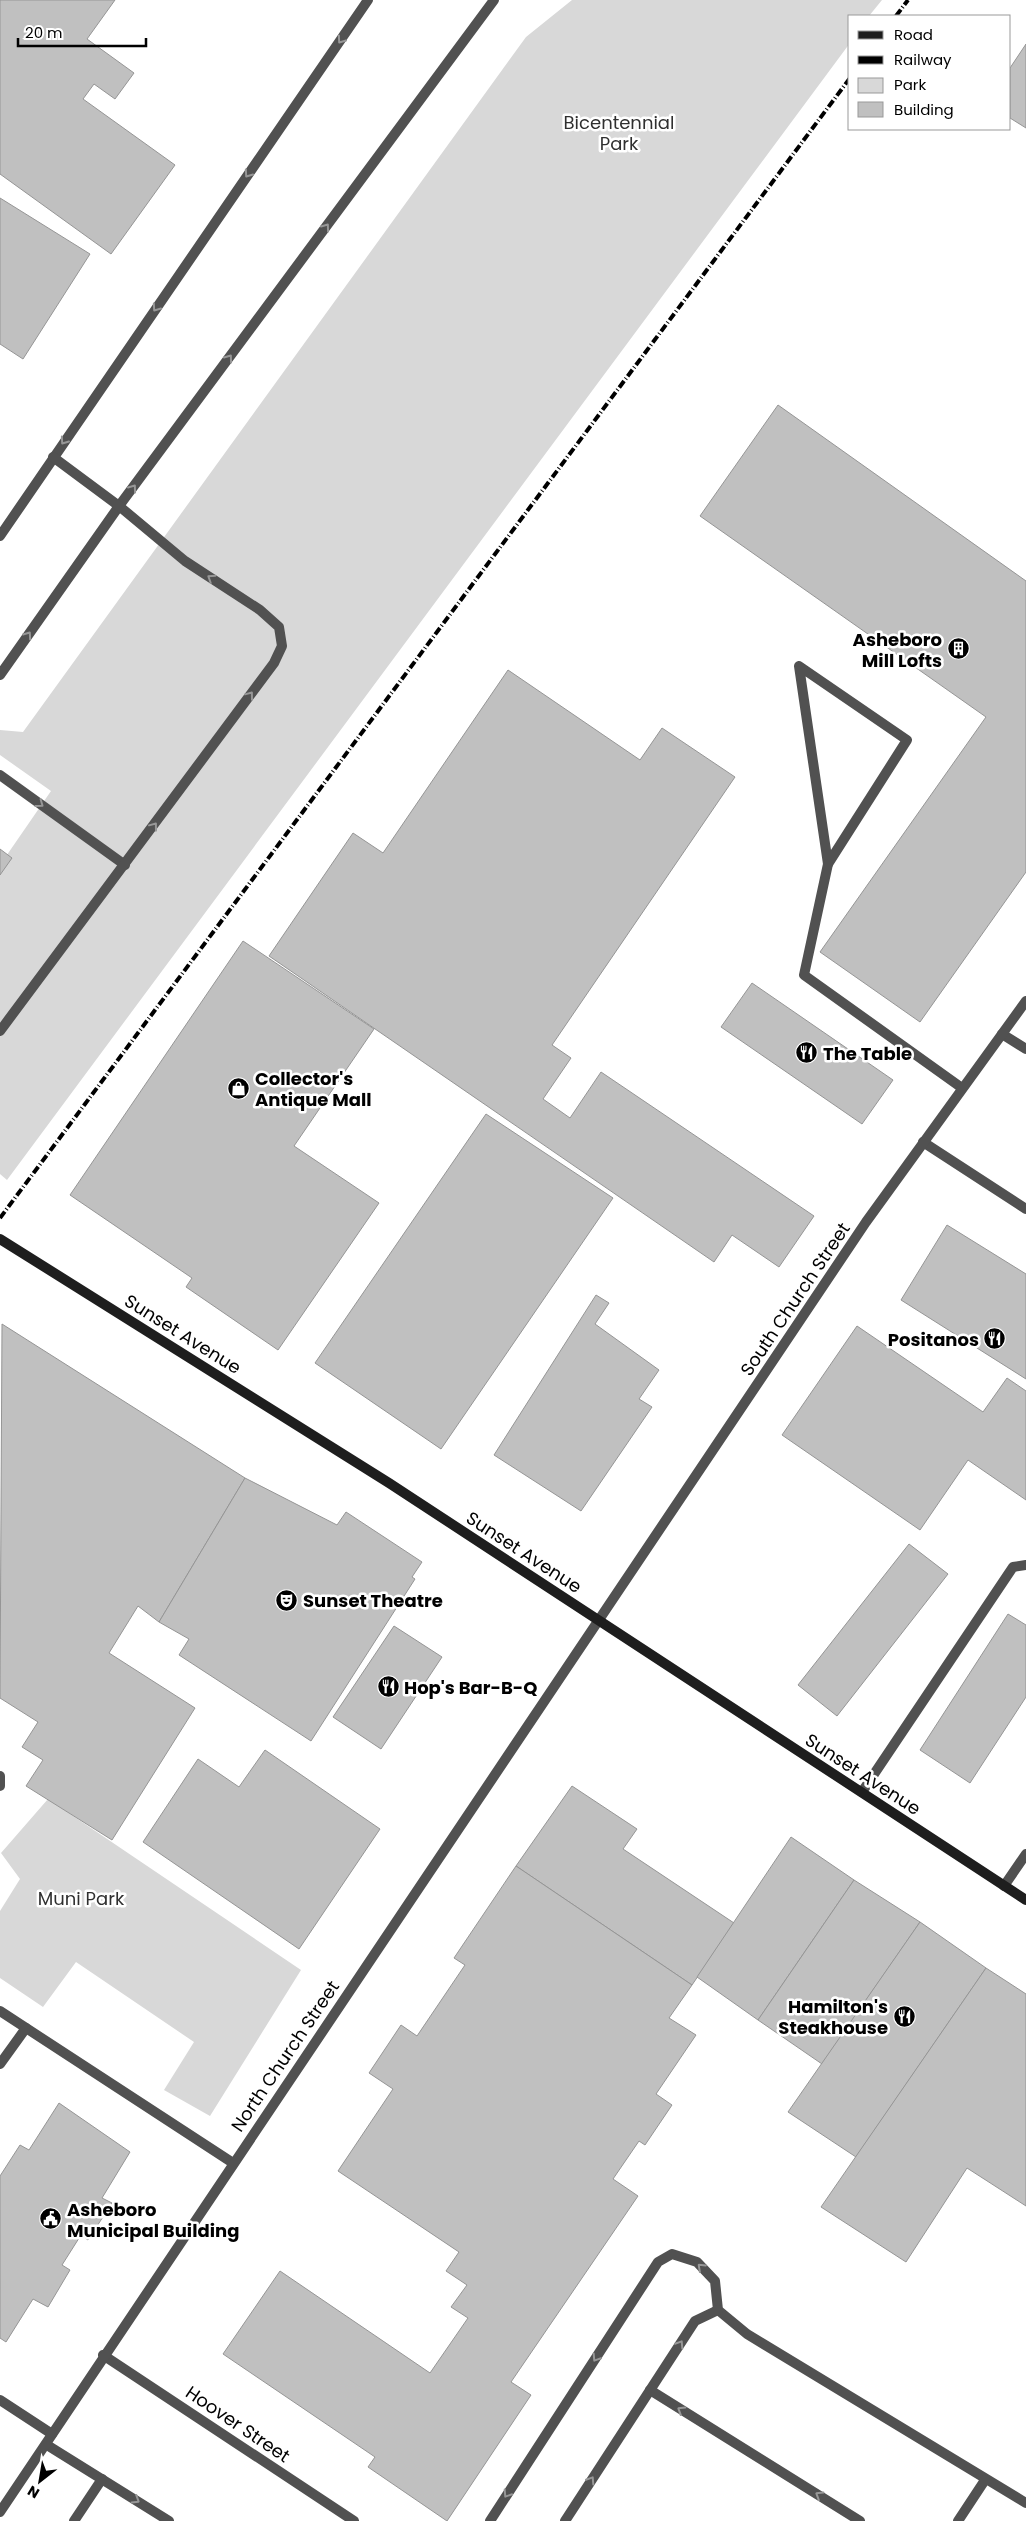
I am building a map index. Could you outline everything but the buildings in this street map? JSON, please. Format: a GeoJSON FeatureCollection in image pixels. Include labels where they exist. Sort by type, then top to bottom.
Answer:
{"type":"FeatureCollection","features":[{"type":"Feature","properties":{"kind":"main road","name":"Sunset Avenue"},"geometry":{"type":"LineString","coordinates":[[0,1238],[389,1483],[1026,1900]]}},
{"type":"Feature","properties":{"kind":"street"},"geometry":{"type":"LineString","coordinates":[[0,536],[368,0]]}},
{"type":"Feature","properties":{"kind":"street"},"geometry":{"type":"LineString","coordinates":[[0,675],[119,506],[494,0]]}},
{"type":"Feature","properties":{"kind":"street"},"geometry":{"type":"LineString","coordinates":[[0,1031],[274,664],[282,646],[279,627],[260,610],[185,561],[119,506],[53,457]]}},
{"type":"Feature","properties":{"kind":"street"},"geometry":{"type":"LineString","coordinates":[[828,864],[907,740],[799,666],[828,864],[804,976],[962,1088]]}},
{"type":"Feature","properties":{"kind":"street"},"geometry":{"type":"LineString","coordinates":[[0,775],[125,865]]}},
{"type":"Feature","properties":{"kind":"street","name":"South Church Street"},"geometry":{"type":"LineString","coordinates":[[600,1621],[866,1222],[1026,1001]]}},
{"type":"Feature","properties":{"kind":"street"},"geometry":{"type":"LineString","coordinates":[[1002,1034],[1026,1049]]}},
{"type":"Feature","properties":{"kind":"street"},"geometry":{"type":"LineString","coordinates":[[923,1142],[1026,1209]]}},
{"type":"Feature","properties":{"kind":"street"},"geometry":{"type":"LineString","coordinates":[[862,1792],[1013,1567],[1026,1565]]}},
{"type":"Feature","properties":{"kind":"street","name":"North Church Street"},"geometry":{"type":"LineString","coordinates":[[0,2512],[47,2445],[52,2434],[232,2163],[600,1621]]}},
{"type":"Feature","properties":{"kind":"street"},"geometry":{"type":"LineString","coordinates":[[0,1776],[0,1786]]}},
{"type":"Feature","properties":{"kind":"street"},"geometry":{"type":"LineString","coordinates":[[1004,1886],[1026,1854]]}},
{"type":"Feature","properties":{"kind":"street"},"geometry":{"type":"LineString","coordinates":[[0,2011],[232,2163]]}},
{"type":"Feature","properties":{"kind":"street"},"geometry":{"type":"LineString","coordinates":[[0,2064],[26,2028]]}},
{"type":"Feature","properties":{"kind":"street"},"geometry":{"type":"LineString","coordinates":[[490,2521],[658,2262],[672,2254],[697,2262],[714,2281],[718,2310],[747,2334],[985,2480],[1026,2503]]}},
{"type":"Feature","properties":{"kind":"street"},"geometry":{"type":"LineString","coordinates":[[565,2521],[695,2321],[718,2310]]}},
{"type":"Feature","properties":{"kind":"street","name":"Hoover Street"},"geometry":{"type":"LineString","coordinates":[[104,2355],[354,2521]]}},
{"type":"Feature","properties":{"kind":"street"},"geometry":{"type":"LineString","coordinates":[[650,2390],[860,2521]]}},
{"type":"Feature","properties":{"kind":"street"},"geometry":{"type":"LineString","coordinates":[[0,2400],[52,2434]]}},
{"type":"Feature","properties":{"kind":"street"},"geometry":{"type":"LineString","coordinates":[[47,2445],[169,2521]]}},
{"type":"Feature","properties":{"kind":"street"},"geometry":{"type":"LineString","coordinates":[[74,2521],[102,2479]]}},
{"type":"Feature","properties":{"kind":"street"},"geometry":{"type":"LineString","coordinates":[[958,2521],[985,2480]]}},
{"type":"Feature","properties":{"kind":"green space","name":"Bicentennial Park"},"geometry":{"type":"Polygon","coordinates":[[[572,0],[882,0],[870,15],[848,15],[848,46],[7,1180],[0,1174],[0,865],[51,791],[0,755],[0,730],[23,732],[526,37],[572,0]]]}},
{"type":"Feature","properties":{"kind":"green space","name":"Muni Park"},"geometry":{"type":"Polygon","coordinates":[[[48,1799],[301,1970],[210,2116],[164,2090],[194,2042],[76,1962],[43,2007],[0,1978],[0,1911],[20,1879],[1,1853],[48,1799]]]}},
{"type":"Feature","properties":{"kind":"railway"},"geometry":{"type":"LineString","coordinates":[[897,15],[908,0]]}},
{"type":"Feature","properties":{"kind":"railway"},"geometry":{"type":"LineString","coordinates":[[0,1218],[848,81]]}},
{"type":"Feature","properties":{"kind":"place","name":"Asheboro Mill Lofts"},"geometry":{"type":"Point","coordinates":[958,649]}},
{"type":"Feature","properties":{"kind":"place","name":"The Table"},"geometry":{"type":"Point","coordinates":[807,1053]}},
{"type":"Feature","properties":{"kind":"place","name":"Collector's Antique Mall"},"geometry":{"type":"Point","coordinates":[239,1088]}},
{"type":"Feature","properties":{"kind":"place","name":"Positanos"},"geometry":{"type":"Point","coordinates":[995,1339]}},
{"type":"Feature","properties":{"kind":"place","name":"Sunset Theatre"},"geometry":{"type":"Point","coordinates":[287,1600]}},
{"type":"Feature","properties":{"kind":"place","name":"Hop's Bar-B-Q"},"geometry":{"type":"Point","coordinates":[388,1687]}},
{"type":"Feature","properties":{"kind":"place","name":"Hamilton's Steakhouse"},"geometry":{"type":"Point","coordinates":[904,2016]}},
{"type":"Feature","properties":{"kind":"place","name":"Asheboro Municipal Building"},"geometry":{"type":"Point","coordinates":[51,2219]}}]}
